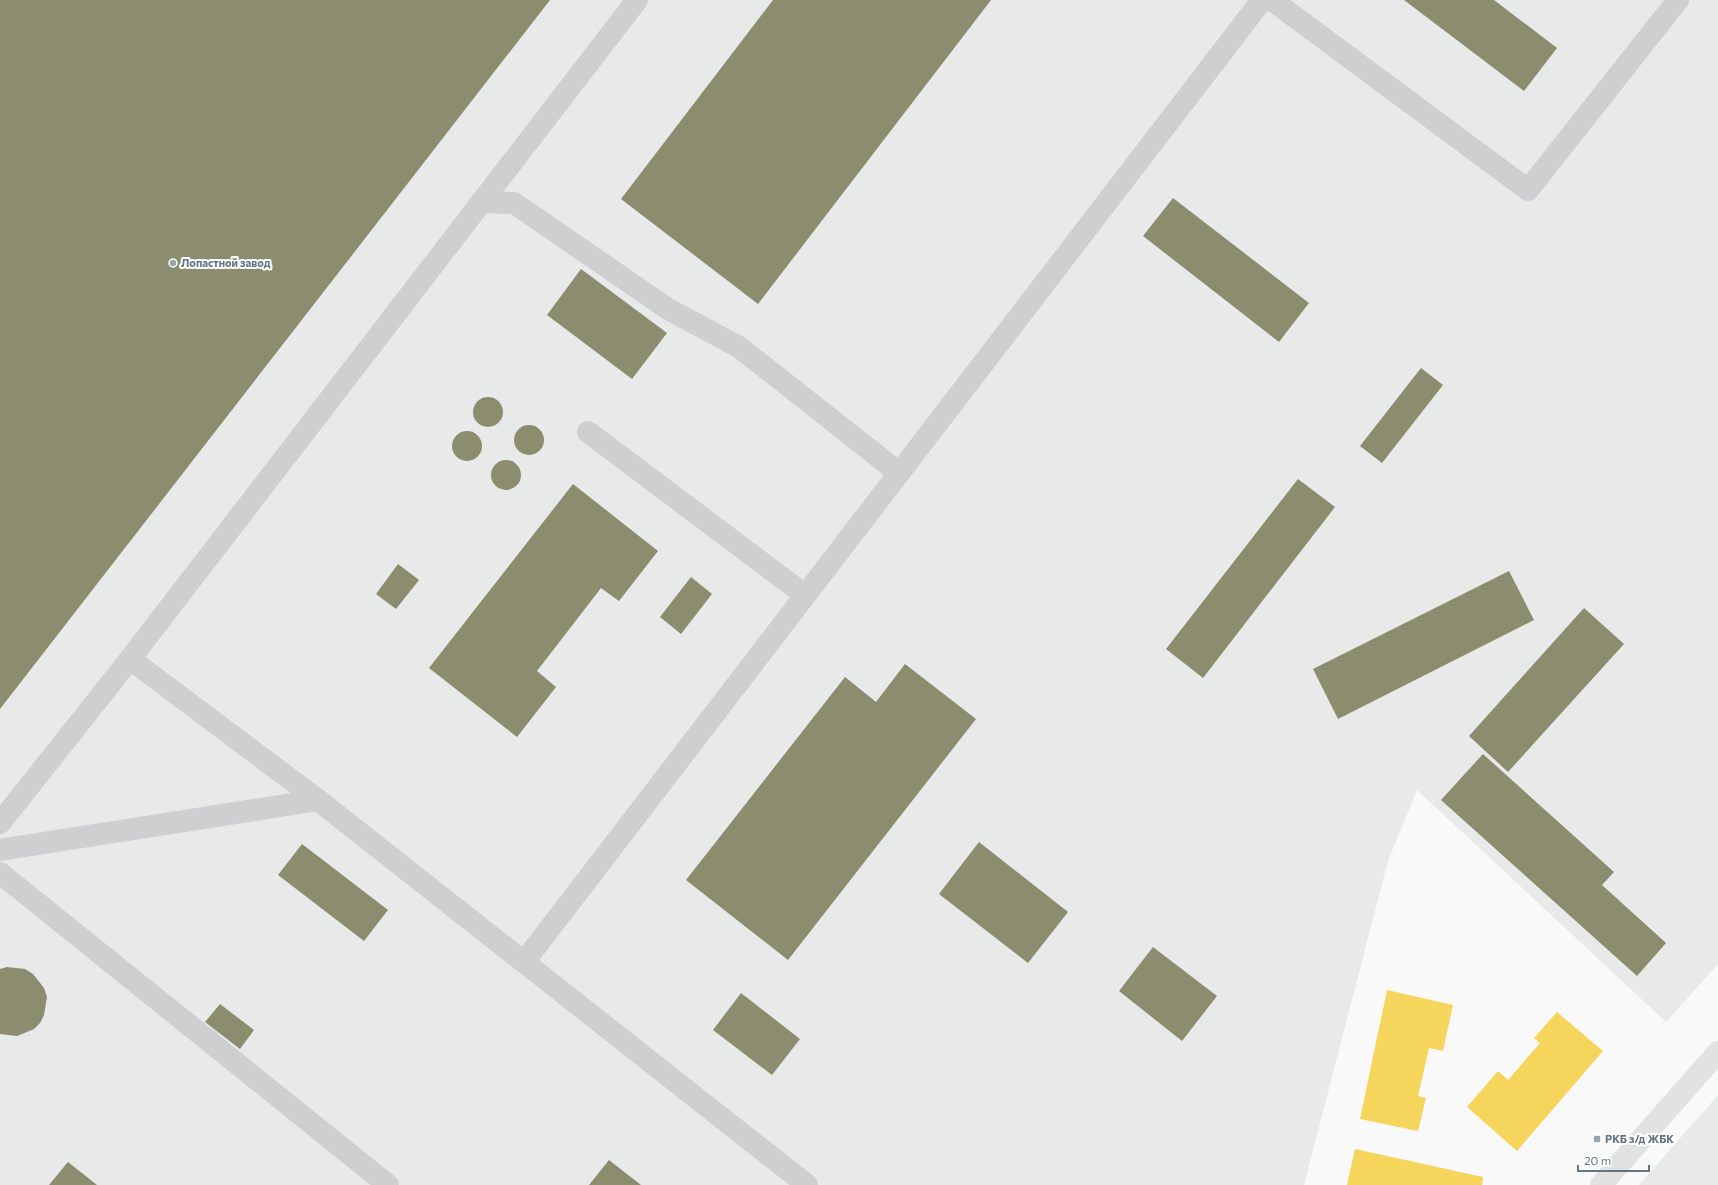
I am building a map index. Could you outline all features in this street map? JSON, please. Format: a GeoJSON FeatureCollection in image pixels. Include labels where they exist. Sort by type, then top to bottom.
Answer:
{"type":"FeatureCollection","features":[{"type":"Feature","properties":{"kind":"main road"},"geometry":{"type":"LineString","coordinates":[[1601,1185],[1718,1052]]}},
{"type":"Feature","properties":{"kind":"lane"},"geometry":{"type":"LineString","coordinates":[[0,823],[130,659],[637,0]]}},
{"type":"Feature","properties":{"kind":"lane"},"geometry":{"type":"LineString","coordinates":[[524,962],[1262,0]]}},
{"type":"Feature","properties":{"kind":"lane"},"geometry":{"type":"LineString","coordinates":[[1272,0],[1528,190],[1678,0]]}},
{"type":"Feature","properties":{"kind":"lane"},"geometry":{"type":"LineString","coordinates":[[505,172],[506,190],[514,202],[668,309],[739,348],[899,473]]}},
{"type":"Feature","properties":{"kind":"lane"},"geometry":{"type":"LineString","coordinates":[[482,202],[514,202]]}},
{"type":"Feature","properties":{"kind":"lane"},"geometry":{"type":"LineString","coordinates":[[588,432],[805,595]]}},
{"type":"Feature","properties":{"kind":"lane"},"geometry":{"type":"LineString","coordinates":[[130,659],[318,800],[807,1185]]}},
{"type":"Feature","properties":{"kind":"lane"},"geometry":{"type":"LineString","coordinates":[[0,850],[318,800]]}},
{"type":"Feature","properties":{"kind":"lane"},"geometry":{"type":"LineString","coordinates":[[0,873],[388,1185]]}},
{"type":"Feature","properties":{"kind":"shaded area"},"geometry":{"type":"Polygon","coordinates":[[[0,0],[1718,0],[1718,964],[1666,1022],[1417,790],[1388,861],[1304,1185],[0,1185],[0,0]]]}},
{"type":"Feature","properties":{"kind":"shaded area"},"geometry":{"type":"Polygon","coordinates":[[[1718,1095],[1718,1185],[1639,1185],[1718,1095]]]}},
{"type":"Feature","properties":{"kind":"building: Жильё"},"geometry":{"type":"Polygon","coordinates":[[[1387,990],[1453,1005],[1443,1051],[1429,1048],[1418,1096],[1426,1098],[1418,1131],[1360,1119],[1387,990]]]}},
{"type":"Feature","properties":{"kind":"building: Жильё"},"geometry":{"type":"Polygon","coordinates":[[[1557,1012],[1603,1051],[1517,1151],[1467,1107],[1498,1071],[1508,1080],[1540,1043],[1534,1038],[1557,1012]]]}},
{"type":"Feature","properties":{"kind":"building: Жильё"},"geometry":{"type":"Polygon","coordinates":[[[1355,1149],[1483,1177],[1482,1185],[1347,1185],[1355,1149]]]}},
{"type":"Feature","properties":{"kind":"building: Промзона","name":"Лопастной завод"},"geometry":{"type":"Polygon","coordinates":[[[0,0],[550,0],[0,709],[0,0]]]}},
{"type":"Feature","properties":{"kind":"building: Промзона"},"geometry":{"type":"Polygon","coordinates":[[[773,0],[991,0],[758,304],[621,199],[773,0]]]}},
{"type":"Feature","properties":{"kind":"building: Промзона"},"geometry":{"type":"Polygon","coordinates":[[[1404,0],[1494,0],[1557,48],[1524,91],[1404,0]]]}},
{"type":"Feature","properties":{"kind":"building: Промзона"},"geometry":{"type":"Polygon","coordinates":[[[1173,198],[1309,303],[1279,342],[1143,236],[1173,198]]]}},
{"type":"Feature","properties":{"kind":"building: Промзона"},"geometry":{"type":"Polygon","coordinates":[[[581,269],[667,333],[632,379],[547,315],[581,269]]]}},
{"type":"Feature","properties":{"kind":"building: Промзона"},"geometry":{"type":"Polygon","coordinates":[[[1421,368],[1443,385],[1382,463],[1360,446],[1421,368]]]}},
{"type":"Feature","properties":{"kind":"building: Промзона"},"geometry":{"type":"Polygon","coordinates":[[[488,397],[494,398],[502,406],[502,418],[494,426],[488,427],[482,426],[474,418],[473,412],[474,406],[482,398],[488,397]]]}},
{"type":"Feature","properties":{"kind":"building: Промзона"},"geometry":{"type":"Polygon","coordinates":[[[529,425],[535,426],[543,434],[543,446],[535,454],[529,455],[523,454],[515,446],[514,440],[515,434],[523,426],[529,425]]]}},
{"type":"Feature","properties":{"kind":"building: Промзона"},"geometry":{"type":"Polygon","coordinates":[[[467,431],[477,436],[482,446],[477,456],[467,461],[457,456],[452,446],[457,436],[467,431]]]}},
{"type":"Feature","properties":{"kind":"building: Промзона"},"geometry":{"type":"Polygon","coordinates":[[[506,460],[512,461],[520,469],[520,481],[512,489],[506,490],[500,489],[492,481],[491,475],[492,469],[500,461],[506,460]]]}},
{"type":"Feature","properties":{"kind":"building: Промзона"},"geometry":{"type":"Polygon","coordinates":[[[1298,479],[1335,507],[1203,678],[1166,649],[1298,479]]]}},
{"type":"Feature","properties":{"kind":"building: Промзона"},"geometry":{"type":"Polygon","coordinates":[[[573,484],[658,551],[619,601],[601,588],[537,671],[556,687],[517,737],[429,668],[573,484]]]}},
{"type":"Feature","properties":{"kind":"building: Промзона"},"geometry":{"type":"Polygon","coordinates":[[[398,564],[419,580],[396,609],[376,594],[398,564]]]}},
{"type":"Feature","properties":{"kind":"building: Промзона"},"geometry":{"type":"Polygon","coordinates":[[[1509,571],[1534,620],[1338,719],[1313,669],[1509,571]]]}},
{"type":"Feature","properties":{"kind":"building: Промзона"},"geometry":{"type":"Polygon","coordinates":[[[691,577],[712,594],[681,634],[660,617],[691,577]]]}},
{"type":"Feature","properties":{"kind":"building: Промзона"},"geometry":{"type":"Polygon","coordinates":[[[1584,608],[1624,644],[1508,772],[1469,736],[1584,608]]]}},
{"type":"Feature","properties":{"kind":"building: Промзона"},"geometry":{"type":"Polygon","coordinates":[[[905,664],[976,719],[788,960],[686,880],[845,677],[876,702],[905,664]]]}},
{"type":"Feature","properties":{"kind":"building: Промзона"},"geometry":{"type":"Polygon","coordinates":[[[1483,754],[1614,872],[1602,885],[1666,943],[1637,976],[1441,800],[1483,754]]]}},
{"type":"Feature","properties":{"kind":"building: Промзона"},"geometry":{"type":"Polygon","coordinates":[[[979,842],[1068,912],[1028,963],[939,894],[979,842]]]}},
{"type":"Feature","properties":{"kind":"building: Промзона"},"geometry":{"type":"Polygon","coordinates":[[[302,844],[388,910],[364,941],[278,875],[302,844]]]}},
{"type":"Feature","properties":{"kind":"building: Промзона"},"geometry":{"type":"Polygon","coordinates":[[[1153,947],[1217,996],[1182,1041],[1119,991],[1153,947]]]}},
{"type":"Feature","properties":{"kind":"building: Промзона"},"geometry":{"type":"Polygon","coordinates":[[[7,967],[25,969],[33,974],[44,988],[47,997],[44,1015],[40,1023],[34,1029],[17,1036],[0,1034],[0,969],[7,967]]]}},
{"type":"Feature","properties":{"kind":"building: Промзона"},"geometry":{"type":"Polygon","coordinates":[[[741,993],[800,1039],[772,1075],[713,1030],[741,993]]]}},
{"type":"Feature","properties":{"kind":"building: Промзона"},"geometry":{"type":"Polygon","coordinates":[[[220,1004],[254,1030],[240,1049],[205,1022],[220,1004]]]}},
{"type":"Feature","properties":{"kind":"building: Промзона"},"geometry":{"type":"Polygon","coordinates":[[[609,1160],[641,1185],[589,1185],[609,1160]]]}},
{"type":"Feature","properties":{"kind":"building: Промзона"},"geometry":{"type":"Polygon","coordinates":[[[68,1162],[97,1185],[49,1185],[68,1162]]]}},
{"type":"Feature","properties":{"kind":"place","name":"Лопастной завод"},"geometry":{"type":"Point","coordinates":[173,263]}},
{"type":"Feature","properties":{"kind":"place","name":"РКБ з/д ЖБК"},"geometry":{"type":"Point","coordinates":[1597,1139]}}]}
